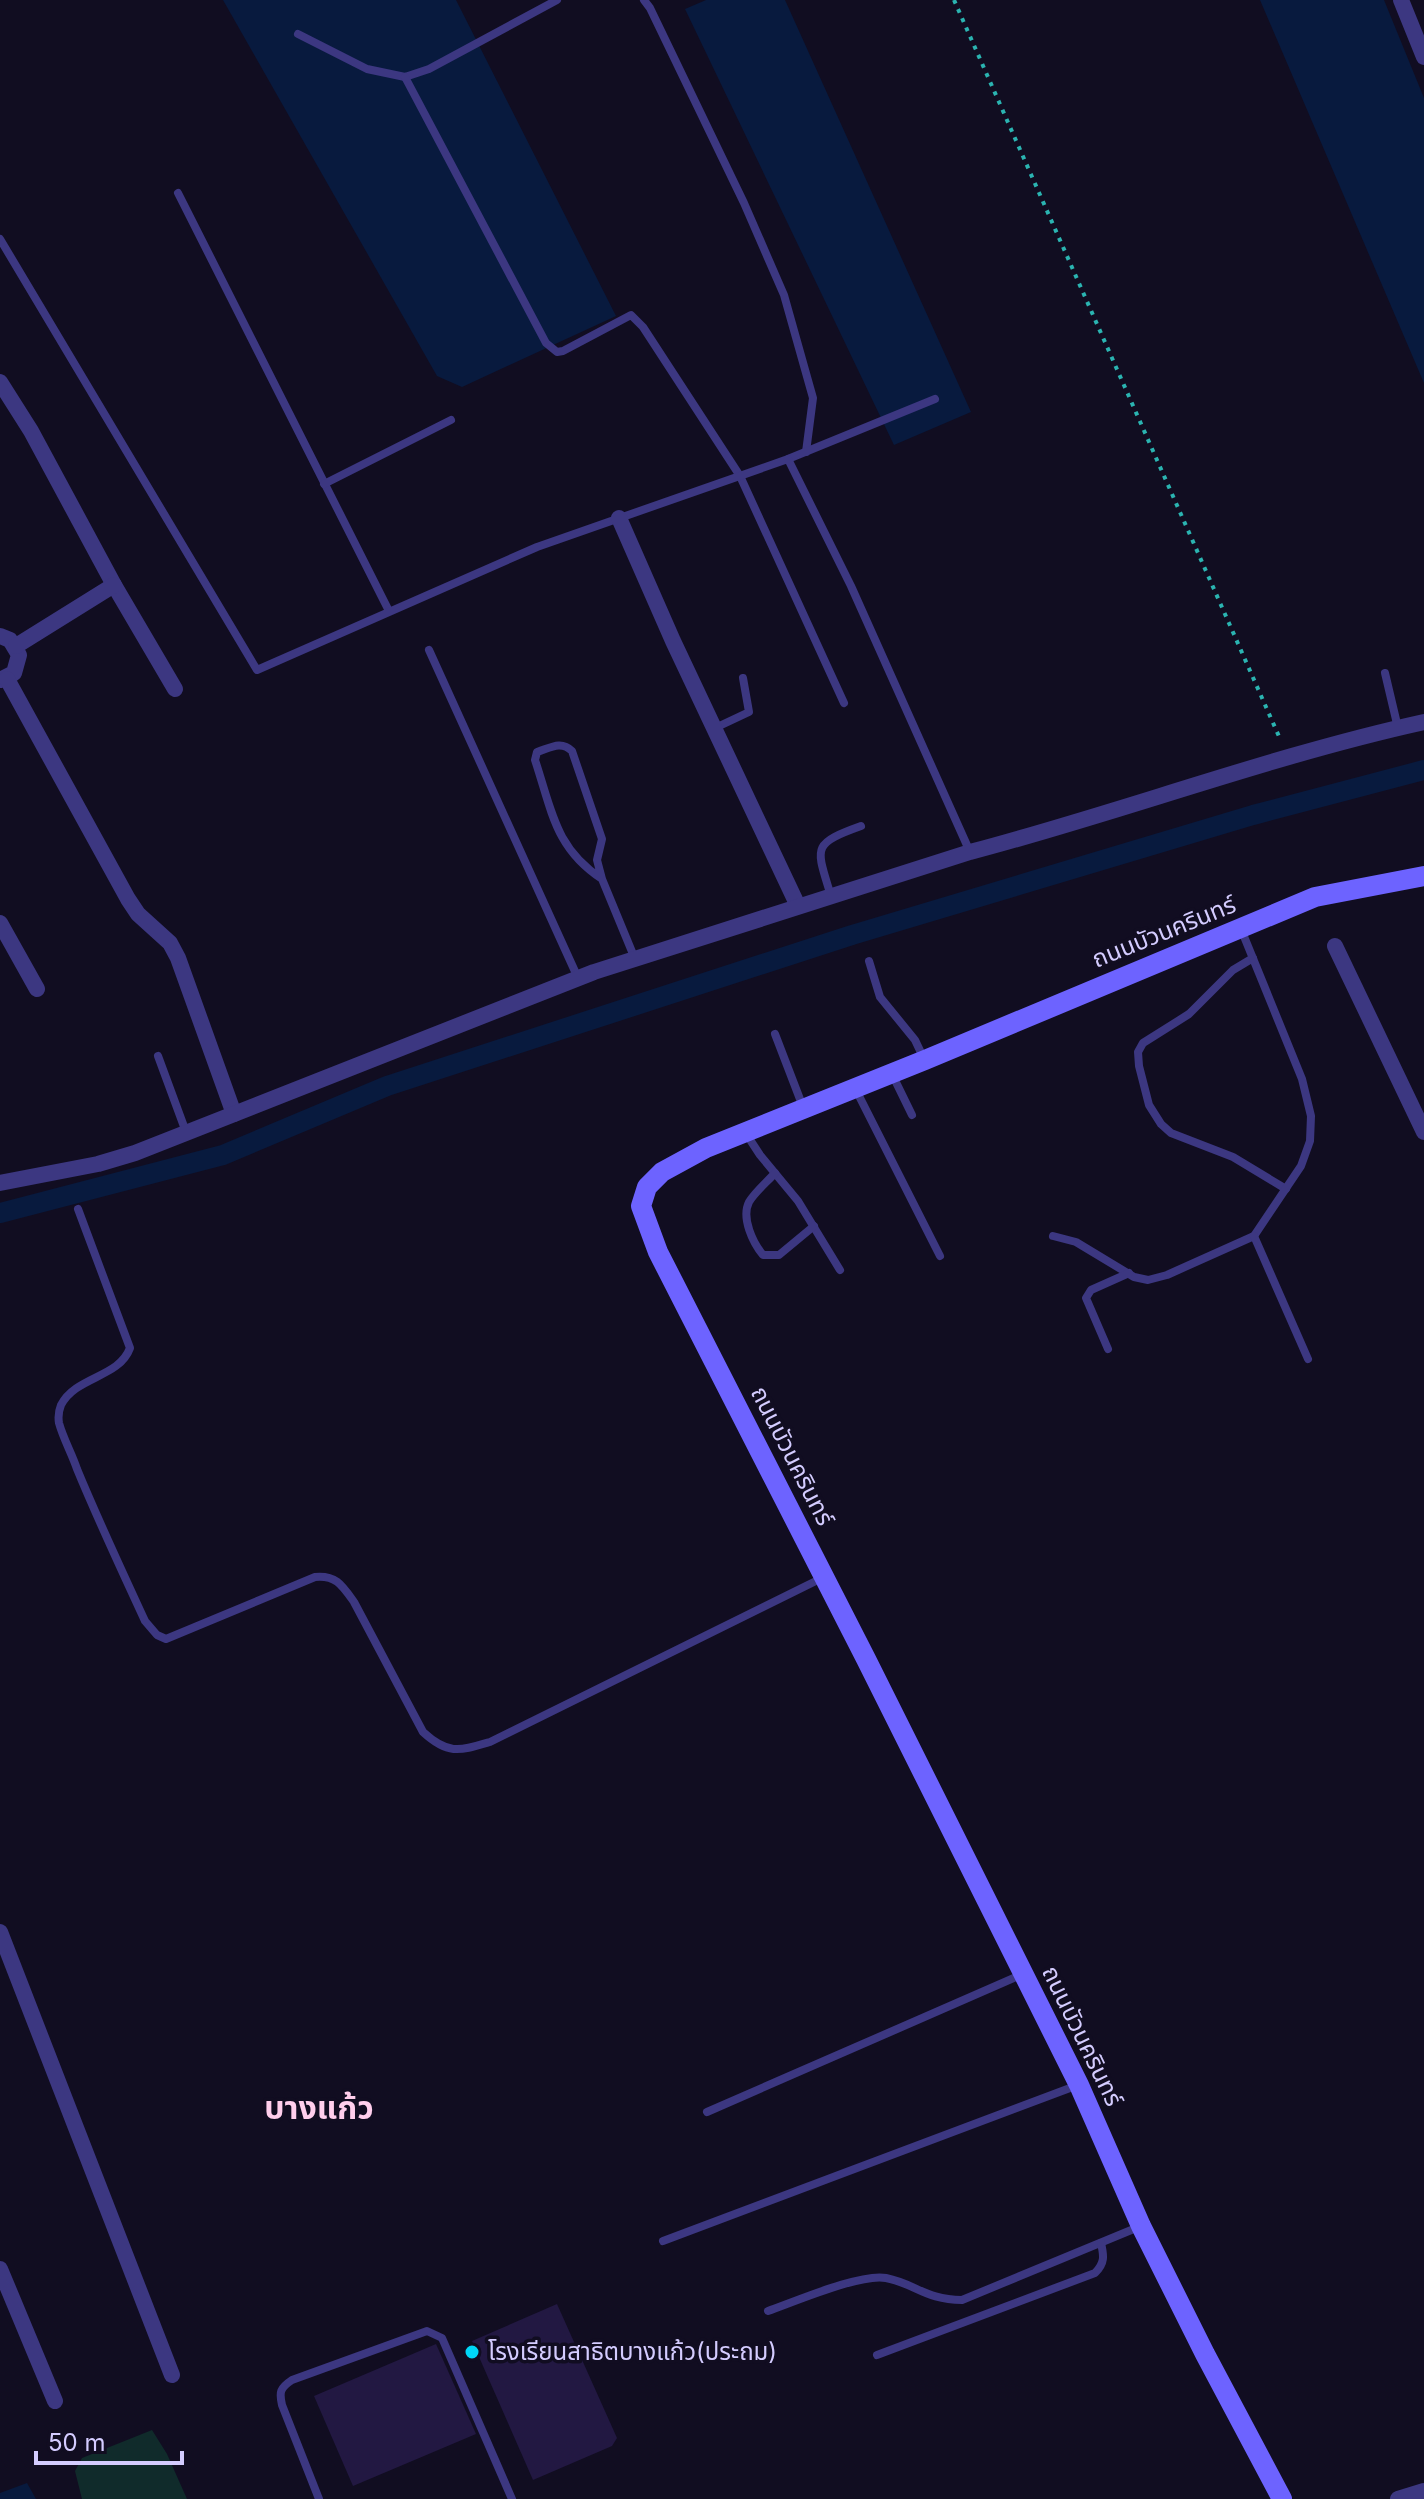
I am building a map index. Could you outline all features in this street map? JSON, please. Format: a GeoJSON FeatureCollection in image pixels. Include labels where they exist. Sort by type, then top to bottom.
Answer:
{"type":"FeatureCollection","features":[{"type":"Feature","properties":{"kind":"street"},"geometry":{"type":"LineString","coordinates":[[1401,0],[1424,57]]}},
{"type":"Feature","properties":{"kind":"street"},"geometry":{"type":"LineString","coordinates":[[0,382],[31,431],[114,585],[175,689]]}},
{"type":"Feature","properties":{"kind":"street"},"geometry":{"type":"LineString","coordinates":[[619,518],[798,906]]}},
{"type":"Feature","properties":{"kind":"street"},"geometry":{"type":"LineString","coordinates":[[16,646],[114,585]]}},
{"type":"Feature","properties":{"kind":"street"},"geometry":{"type":"LineString","coordinates":[[0,636],[16,646]]}},
{"type":"Feature","properties":{"kind":"street"},"geometry":{"type":"LineString","coordinates":[[16,646],[18,664],[14,673],[3,679],[128,899],[138,914],[170,943],[178,958],[234,1114]]}},
{"type":"Feature","properties":{"kind":"street"},"geometry":{"type":"LineString","coordinates":[[0,1183],[98,1164],[135,1153],[578,978],[798,906],[1192,784],[1424,722]]}},
{"type":"Feature","properties":{"kind":"street","name":"ถนนบัวนครินทร์"},"geometry":{"type":"LineString","coordinates":[[1282,2499],[1141,2226],[1079,2085],[1024,1974],[658,1252],[641,1206],[647,1187],[662,1172],[706,1148],[1315,897],[1424,876]]}},
{"type":"Feature","properties":{"kind":"street"},"geometry":{"type":"LineString","coordinates":[[0,923],[37,989]]}},
{"type":"Feature","properties":{"kind":"street"},"geometry":{"type":"LineString","coordinates":[[1335,946],[1424,1132]]}},
{"type":"Feature","properties":{"kind":"street"},"geometry":{"type":"LineString","coordinates":[[0,1932],[172,2375]]}},
{"type":"Feature","properties":{"kind":"street"},"geometry":{"type":"LineString","coordinates":[[0,2269],[55,2401]]}},
{"type":"Feature","properties":{"kind":"street"},"geometry":{"type":"LineString","coordinates":[[1398,2499],[1424,2491]]}},
{"type":"Feature","properties":{"kind":"lane"},"geometry":{"type":"LineString","coordinates":[[298,34],[367,69],[405,77],[429,69],[557,0]]}},
{"type":"Feature","properties":{"kind":"lane"},"geometry":{"type":"LineString","coordinates":[[644,0],[744,203],[784,295],[813,398],[806,452]]}},
{"type":"Feature","properties":{"kind":"lane"},"geometry":{"type":"LineString","coordinates":[[405,77],[546,343],[557,352],[563,351],[631,315],[643,327],[740,476],[844,703]]}},
{"type":"Feature","properties":{"kind":"lane"},"geometry":{"type":"LineString","coordinates":[[178,193],[389,611]]}},
{"type":"Feature","properties":{"kind":"lane"},"geometry":{"type":"LineString","coordinates":[[0,239],[257,670],[537,547],[788,459],[935,399]]}},
{"type":"Feature","properties":{"kind":"lane"},"geometry":{"type":"LineString","coordinates":[[324,484],[451,420]]}},
{"type":"Feature","properties":{"kind":"lane"},"geometry":{"type":"LineString","coordinates":[[788,459],[851,586],[970,852]]}},
{"type":"Feature","properties":{"kind":"lane"},"geometry":{"type":"LineString","coordinates":[[429,650],[578,978]]}},
{"type":"Feature","properties":{"kind":"lane"},"geometry":{"type":"LineString","coordinates":[[1385,673],[1398,728]]}},
{"type":"Feature","properties":{"kind":"lane"},"geometry":{"type":"LineString","coordinates":[[714,729],[749,712],[743,678]]}},
{"type":"Feature","properties":{"kind":"lane"},"geometry":{"type":"LineString","coordinates":[[602,879],[582,866],[561,838],[535,760],[537,752],[558,744],[572,751],[602,839],[597,860],[602,879],[635,959]]}},
{"type":"Feature","properties":{"kind":"lane"},"geometry":{"type":"LineString","coordinates":[[831,896],[819,860],[823,844],[830,837],[861,826]]}},
{"type":"Feature","properties":{"kind":"lane"},"geometry":{"type":"LineString","coordinates":[[1053,1236],[1091,1250],[1129,1273],[1148,1280],[1254,1236],[1301,1166],[1310,1141],[1311,1116],[1302,1079],[1241,929]]}},
{"type":"Feature","properties":{"kind":"lane"},"geometry":{"type":"LineString","coordinates":[[1253,958],[1225,976],[1189,1014],[1143,1043],[1138,1052],[1139,1066],[1149,1105],[1171,1133],[1233,1157],[1286,1189]]}},
{"type":"Feature","properties":{"kind":"lane"},"geometry":{"type":"LineString","coordinates":[[869,961],[880,997],[915,1040],[925,1060]]}},
{"type":"Feature","properties":{"kind":"lane"},"geometry":{"type":"LineString","coordinates":[[775,1034],[804,1108]]}},
{"type":"Feature","properties":{"kind":"lane"},"geometry":{"type":"LineString","coordinates":[[158,1056],[187,1133]]}},
{"type":"Feature","properties":{"kind":"lane"},"geometry":{"type":"LineString","coordinates":[[892,1073],[912,1115]]}},
{"type":"Feature","properties":{"kind":"lane"},"geometry":{"type":"LineString","coordinates":[[854,1088],[940,1256]]}},
{"type":"Feature","properties":{"kind":"lane"},"geometry":{"type":"LineString","coordinates":[[745,1132],[798,1201],[840,1270]]}},
{"type":"Feature","properties":{"kind":"lane"},"geometry":{"type":"LineString","coordinates":[[775,1173],[750,1201],[747,1209],[747,1222],[757,1248],[763,1255],[779,1255],[814,1226]]}},
{"type":"Feature","properties":{"kind":"lane"},"geometry":{"type":"LineString","coordinates":[[78,1209],[130,1348],[126,1359],[115,1368],[89,1379],[69,1394],[59,1407],[59,1421],[87,1493],[145,1621],[157,1635],[166,1639],[315,1577],[328,1576],[341,1583],[354,1602],[423,1732],[438,1746],[459,1751],[490,1742],[825,1577]]}},
{"type":"Feature","properties":{"kind":"lane"},"geometry":{"type":"LineString","coordinates":[[1254,1236],[1308,1359]]}},
{"type":"Feature","properties":{"kind":"lane"},"geometry":{"type":"LineString","coordinates":[[1108,1349],[1086,1298],[1091,1290],[1129,1273]]}},
{"type":"Feature","properties":{"kind":"lane"},"geometry":{"type":"LineString","coordinates":[[707,2112],[1024,1974]]}},
{"type":"Feature","properties":{"kind":"lane"},"geometry":{"type":"LineString","coordinates":[[663,2241],[1079,2085]]}},
{"type":"Feature","properties":{"kind":"lane"},"geometry":{"type":"LineString","coordinates":[[768,2311],[866,2278],[885,2278],[926,2295],[962,2300],[1141,2226]]}},
{"type":"Feature","properties":{"kind":"lane"},"geometry":{"type":"LineString","coordinates":[[877,2355],[1095,2273],[1104,2257],[1101,2243]]}},
{"type":"Feature","properties":{"kind":"lane"},"geometry":{"type":"LineString","coordinates":[[319,2499],[282,2405],[282,2386],[427,2331],[442,2338],[512,2499]]}},
{"type":"Feature","properties":{"kind":"path"},"geometry":{"type":"LineString","coordinates":[[954,0],[1288,758]]}},
{"type":"Feature","properties":{"kind":"green space"},"geometry":{"type":"Polygon","coordinates":[[[152,2430],[167,2454],[187,2499],[82,2499],[75,2471],[82,2458],[152,2430]]]}},
{"type":"Feature","properties":{"kind":"water"},"geometry":{"type":"Polygon","coordinates":[[[223,0],[456,0],[616,316],[462,387],[437,376],[223,0]]]}},
{"type":"Feature","properties":{"kind":"water"},"geometry":{"type":"Polygon","coordinates":[[[706,0],[785,0],[971,412],[894,445],[685,9],[706,0]]]}},
{"type":"Feature","properties":{"kind":"water"},"geometry":{"type":"Polygon","coordinates":[[[1260,0],[1384,0],[1424,98],[1424,383],[1260,0]]]}},
{"type":"Feature","properties":{"kind":"water"},"geometry":{"type":"Polygon","coordinates":[[[27,2483],[36,2499],[0,2499],[0,2493],[27,2483]]]}},
{"type":"Feature","properties":{"kind":"building"},"geometry":{"type":"Polygon","coordinates":[[[557,2304],[617,2438],[612,2446],[533,2480],[472,2341],[557,2304]]]}},
{"type":"Feature","properties":{"kind":"building"},"geometry":{"type":"Polygon","coordinates":[[[436,2344],[476,2434],[353,2486],[314,2396],[436,2344]]]}},
{"type":"Feature","properties":{"kind":"waterway"},"geometry":{"type":"LineString","coordinates":[[0,1213],[223,1155],[387,1086],[852,935],[1253,815],[1424,770]]}},
{"type":"Feature","properties":{"kind":"place","name":"โรงเรียนสาธิตบางแก้ว(ประถม)"},"geometry":{"type":"Point","coordinates":[472,2352]}},
{"type":"Feature","properties":{"kind":"district","name":"บางแก้ว"},"geometry":{"type":"Point","coordinates":[319,2108]}}]}
